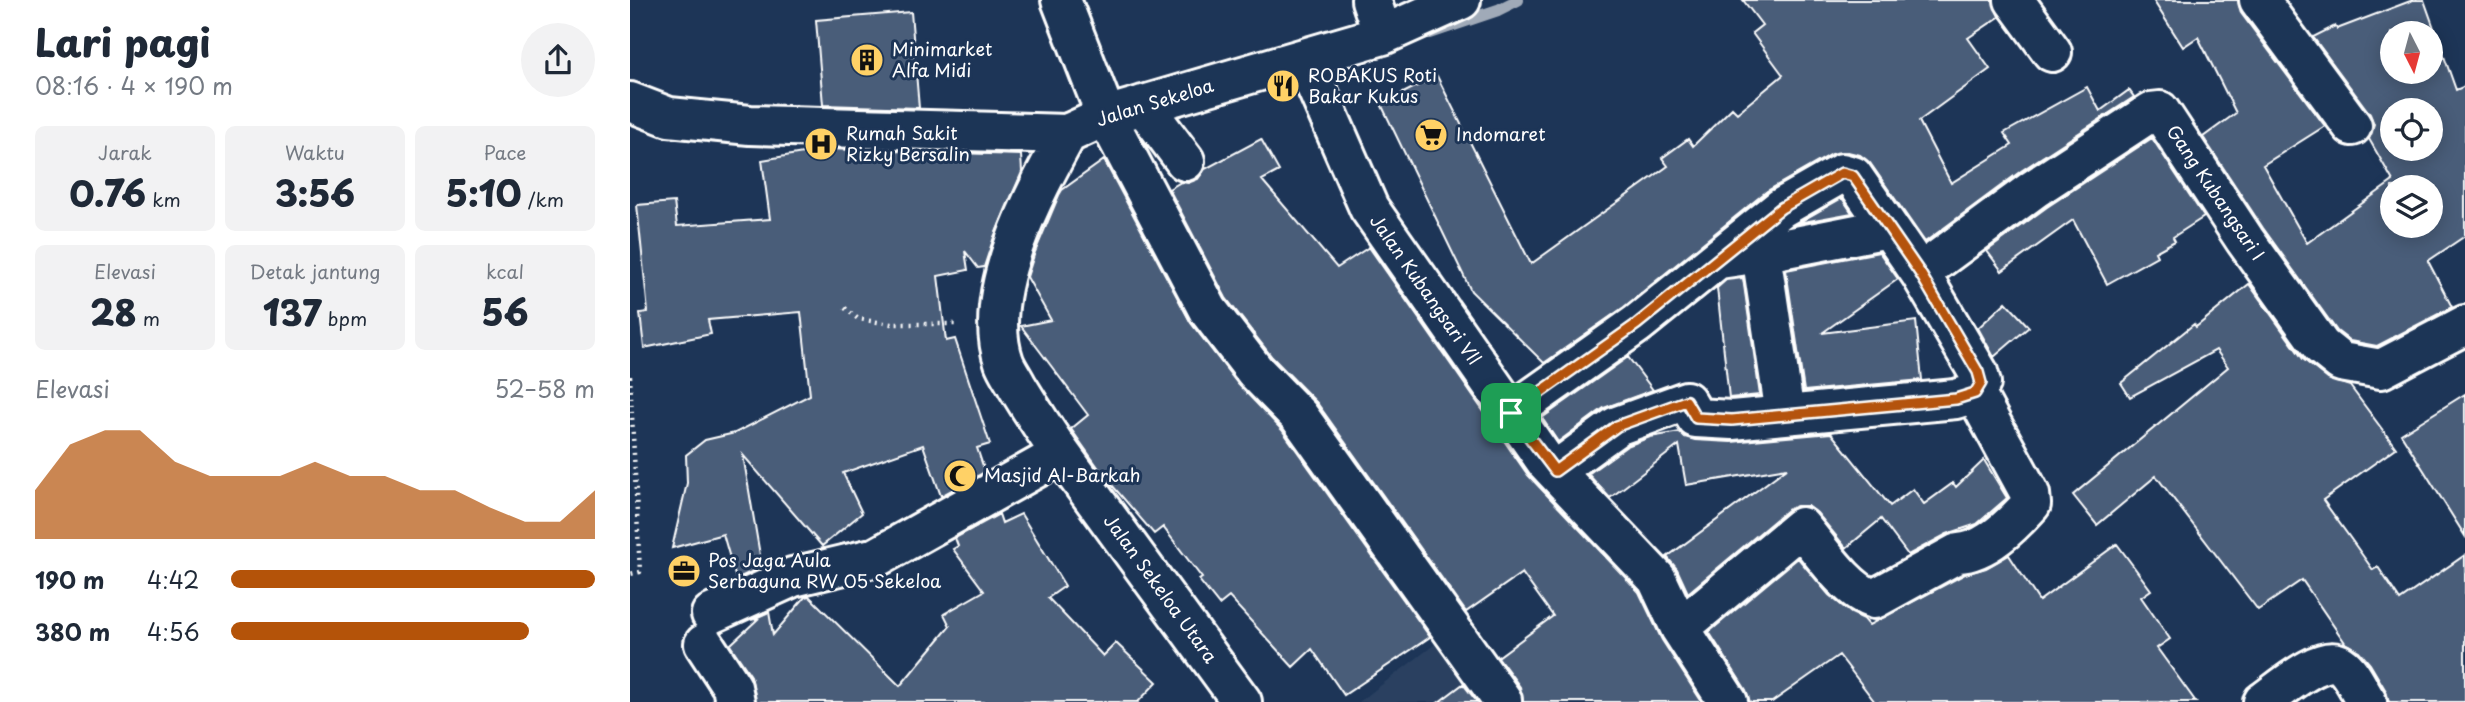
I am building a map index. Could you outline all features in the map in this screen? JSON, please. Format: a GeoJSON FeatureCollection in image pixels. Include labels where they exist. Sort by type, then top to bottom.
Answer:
{"type":"FeatureCollection","features":[{"type":"Feature","properties":{"kind":"street"},"geometry":{"type":"LineString","coordinates":[[1061,0],[1106,116],[1208,310],[1255,371],[1299,416],[1502,699]]}},
{"type":"Feature","properties":{"kind":"street","name":"Jalan Sekeloa"},"geometry":{"type":"LineString","coordinates":[[630,102],[669,117],[750,125],[1067,134],[1106,116],[1304,59],[1377,17],[1461,0]]}},
{"type":"Feature","properties":{"kind":"street"},"geometry":{"type":"LineString","coordinates":[[2014,0],[2052,52]]}},
{"type":"Feature","properties":{"kind":"street"},"geometry":{"type":"LineString","coordinates":[[2259,0],[2351,126]]}},
{"type":"Feature","properties":{"kind":"street","name":"Jalan Kubangsari Vll"},"geometry":{"type":"LineString","coordinates":[[1304,59],[1369,208],[1511,413],[1555,471],[1657,579],[1680,628],[1727,702]]}},
{"type":"Feature","properties":{"kind":"street"},"geometry":{"type":"LineString","coordinates":[[1143,105],[1185,161]]}},
{"type":"Feature","properties":{"kind":"street","name":"Gang Kubangsari I"},"geometry":{"type":"LineString","coordinates":[[1920,273],[2034,189],[2151,112],[2160,111],[2245,240],[2321,346],[2342,362],[2381,369],[2465,325]]}},
{"type":"Feature","properties":{"kind":"street","name":"Jalan Sekeloa Utara"},"geometry":{"type":"LineString","coordinates":[[1067,134],[1039,186],[1007,265],[999,299],[997,323],[1004,362],[1033,414],[1242,702]]}},
{"type":"Feature","properties":{"kind":"street"},"geometry":{"type":"LineString","coordinates":[[1511,413],[1637,324],[1781,208],[1842,173],[1853,176],[1920,273],[1978,372],[1981,383],[1975,393],[1956,399],[1732,420],[1696,418],[1686,401],[1617,426],[1555,471]]}},
{"type":"Feature","properties":{"kind":"street"},"geometry":{"type":"LineString","coordinates":[[1720,259],[1762,254],[1888,228]]}},
{"type":"Feature","properties":{"kind":"street"},"geometry":{"type":"LineString","coordinates":[[1762,254],[1785,415]]}},
{"type":"Feature","properties":{"kind":"street"},"geometry":{"type":"LineString","coordinates":[[1680,628],[1801,527],[1852,588],[1874,599],[1958,554],[1971,553],[2012,524],[2031,504],[2030,494],[1975,393]]}},
{"type":"Feature","properties":{"kind":"street"},"geometry":{"type":"LineString","coordinates":[[735,702],[732,687],[707,629],[793,577],[877,556],[1061,454]]}},
{"type":"Feature","properties":{"kind":"street"},"geometry":{"type":"LineString","coordinates":[[2263,702],[2312,667],[2329,662],[2345,669],[2367,702]]}},
{"type":"Feature","properties":{"kind":"path"},"geometry":{"type":"LineString","coordinates":[[845,308],[858,319],[891,324],[997,323]]}},
{"type":"Feature","properties":{"kind":"path"},"geometry":{"type":"LineString","coordinates":[[630,376],[640,572],[630,574]]}},
{"type":"Feature","properties":{"kind":"shaded area"},"geometry":{"type":"Polygon","coordinates":[[[1447,635],[1498,702],[1359,702],[1447,635]]]}},
{"type":"Feature","properties":{"kind":"building"},"geometry":{"type":"Polygon","coordinates":[[[1743,0],[1993,0],[1999,17],[1968,38],[1990,69],[1919,121],[1951,183],[2012,145],[2004,133],[2087,87],[2100,111],[2129,90],[2134,97],[2021,171],[1925,242],[1870,163],[1860,155],[1848,152],[1832,154],[1767,191],[1624,307],[1544,363],[1471,291],[1381,104],[1437,76],[1531,264],[1668,166],[1662,158],[1688,139],[1693,146],[1732,108],[1737,113],[1783,75],[1752,33],[1762,25],[1743,0]]]}},
{"type":"Feature","properties":{"kind":"building"},"geometry":{"type":"Polygon","coordinates":[[[2153,0],[2238,0],[2241,13],[2325,126],[2263,165],[2307,243],[2380,190],[2380,238],[2443,238],[2443,175],[2390,175],[2382,161],[2443,161],[2443,98],[2380,98],[2380,158],[2369,139],[2374,124],[2370,114],[2313,37],[2335,26],[2337,29],[2413,0],[2424,0],[2431,21],[2380,21],[2380,84],[2443,84],[2443,53],[2456,90],[2465,86],[2465,236],[2428,261],[2452,307],[2377,346],[2350,341],[2337,331],[2263,228],[2203,137],[2236,113],[2198,37],[2183,47],[2153,0]]]}},
{"type":"Feature","properties":{"kind":"building","name":"Minimarket Alfa Midi"},"geometry":{"type":"Polygon","coordinates":[[[911,12],[919,108],[823,105],[816,20],[911,12]]]}},
{"type":"Feature","properties":{"kind":"building"},"geometry":{"type":"Polygon","coordinates":[[[2152,138],[2204,217],[2173,237],[2175,241],[2155,252],[2157,256],[2107,284],[2073,220],[2002,271],[1987,251],[2047,207],[2152,138]]]}},
{"type":"Feature","properties":{"kind":"building"},"geometry":{"type":"Polygon","coordinates":[[[1261,139],[1279,171],[1262,180],[1337,268],[1369,247],[1528,475],[1639,592],[1662,640],[1702,702],[1523,702],[1520,687],[1498,657],[1553,616],[1522,573],[1466,612],[1317,403],[1272,357],[1226,298],[1169,189],[1181,182],[1188,183],[1198,179],[1205,169],[1261,139]]]}},
{"type":"Feature","properties":{"kind":"building"},"geometry":{"type":"Polygon","coordinates":[[[826,149],[1021,155],[1022,172],[984,267],[978,268],[965,251],[968,270],[938,276],[946,341],[955,339],[990,444],[977,448],[985,472],[941,496],[923,445],[843,473],[862,513],[822,546],[743,455],[762,567],[736,579],[723,534],[672,548],[687,483],[686,455],[705,440],[735,433],[810,395],[801,312],[708,320],[711,334],[644,348],[640,313],[648,312],[637,205],[674,202],[677,226],[770,219],[762,160],[826,149]]]}},
{"type":"Feature","properties":{"kind":"building"},"geometry":{"type":"Polygon","coordinates":[[[1104,160],[1191,323],[1238,384],[1282,430],[1430,637],[1344,695],[1312,649],[1293,667],[1229,597],[1219,605],[1163,527],[1154,534],[1105,477],[1071,429],[1088,415],[1021,326],[1051,320],[1027,277],[1059,195],[1062,190],[1104,160]]]}},
{"type":"Feature","properties":{"kind":"building"},"geometry":{"type":"Polygon","coordinates":[[[1842,198],[1852,213],[1798,223],[1842,198]]]}},
{"type":"Feature","properties":{"kind":"building"},"geometry":{"type":"Polygon","coordinates":[[[1879,252],[1898,279],[1822,333],[1916,321],[1922,380],[1804,391],[1786,270],[1879,252]]]}},
{"type":"Feature","properties":{"kind":"building"},"geometry":{"type":"Polygon","coordinates":[[[1743,278],[1760,395],[1729,398],[1717,288],[1726,280],[1743,278]]]}},
{"type":"Feature","properties":{"kind":"building"},"geometry":{"type":"Polygon","coordinates":[[[2249,284],[2303,359],[2328,379],[2350,386],[2396,448],[2323,500],[2373,570],[2378,567],[2400,600],[2465,555],[2465,702],[2389,702],[2386,691],[2370,664],[2359,651],[2346,644],[2302,580],[2258,610],[2156,476],[2097,525],[2073,495],[2228,367],[2216,350],[2130,397],[2121,383],[2249,284]]]}},
{"type":"Feature","properties":{"kind":"building"},"geometry":{"type":"Polygon","coordinates":[[[2006,302],[2029,327],[1994,357],[1978,328],[2006,302]]]}},
{"type":"Feature","properties":{"kind":"building"},"geometry":{"type":"Polygon","coordinates":[[[1628,357],[1653,390],[1604,408],[1558,442],[1542,418],[1628,357]]]}},
{"type":"Feature","properties":{"kind":"building"},"geometry":{"type":"Polygon","coordinates":[[[2465,394],[2465,536],[2401,434],[2465,394]]]}},
{"type":"Feature","properties":{"kind":"building"},"geometry":{"type":"Polygon","coordinates":[[[1680,432],[1695,440],[1731,442],[1831,433],[1890,506],[1913,489],[1924,504],[1953,483],[1956,487],[1984,460],[2007,498],[1977,524],[1947,534],[1908,555],[1881,519],[1846,548],[1817,513],[1808,506],[1797,506],[1787,510],[1688,593],[1677,569],[1667,557],[1787,468],[1686,485],[1679,445],[1610,498],[1588,474],[1627,446],[1650,437],[1680,432]]]}},
{"type":"Feature","properties":{"kind":"building"},"geometry":{"type":"Polygon","coordinates":[[[999,514],[1002,523],[1021,514],[1065,586],[1048,598],[1103,656],[1116,643],[1157,682],[1138,702],[756,702],[751,676],[730,645],[759,618],[751,620],[769,612],[773,635],[805,597],[809,596],[900,686],[950,626],[944,614],[984,591],[953,549],[958,546],[955,538],[999,514]]]}},
{"type":"Feature","properties":{"kind":"building"},"geometry":{"type":"Polygon","coordinates":[[[2117,544],[2151,590],[2141,597],[2170,639],[2157,648],[2196,702],[1875,702],[1839,655],[1772,702],[1750,702],[1746,690],[1709,632],[1798,558],[1829,595],[1869,625],[1965,574],[1986,568],[2009,555],[2039,601],[2117,544]]]}},
{"type":"Feature","properties":{"kind":"building"},"geometry":{"type":"Polygon","coordinates":[[[1463,684],[1477,702],[1439,702],[1463,684]]]}},
{"type":"Feature","properties":{"kind":"waterway"},"geometry":{"type":"LineString","coordinates":[[1430,33],[1498,10],[1518,0]]}},
{"type":"Feature","properties":{"kind":"place","name":"Minimarket Alfa Midi"},"geometry":{"type":"Point","coordinates":[867,60]}},
{"type":"Feature","properties":{"kind":"place","name":"ROBAKUS Roti Bakar Kukus"},"geometry":{"type":"Point","coordinates":[1283,86]}},
{"type":"Feature","properties":{"kind":"place","name":"Indomaret"},"geometry":{"type":"Point","coordinates":[1431,135]}},
{"type":"Feature","properties":{"kind":"place","name":"Rumah Sakit Rizky Bersalin"},"geometry":{"type":"Point","coordinates":[821,144]}},
{"type":"Feature","properties":{"kind":"place","name":"Masjid Al-Barkah"},"geometry":{"type":"Point","coordinates":[960,476]}},
{"type":"Feature","properties":{"kind":"place","name":"Pos Jaga Aula Serbaguna RW 05 Sekeloa"},"geometry":{"type":"Point","coordinates":[684,571]}},
{"type":"Feature","properties":{"kind":"route"},"geometry":{"type":"LineString","coordinates":[[1842,173],[1853,176],[1920,273],[1978,372],[1981,383],[1975,393],[1956,399],[1732,420],[1696,418],[1686,401],[1617,426],[1555,471],[1511,413],[1637,324],[1781,208],[1842,173]]}}]}
